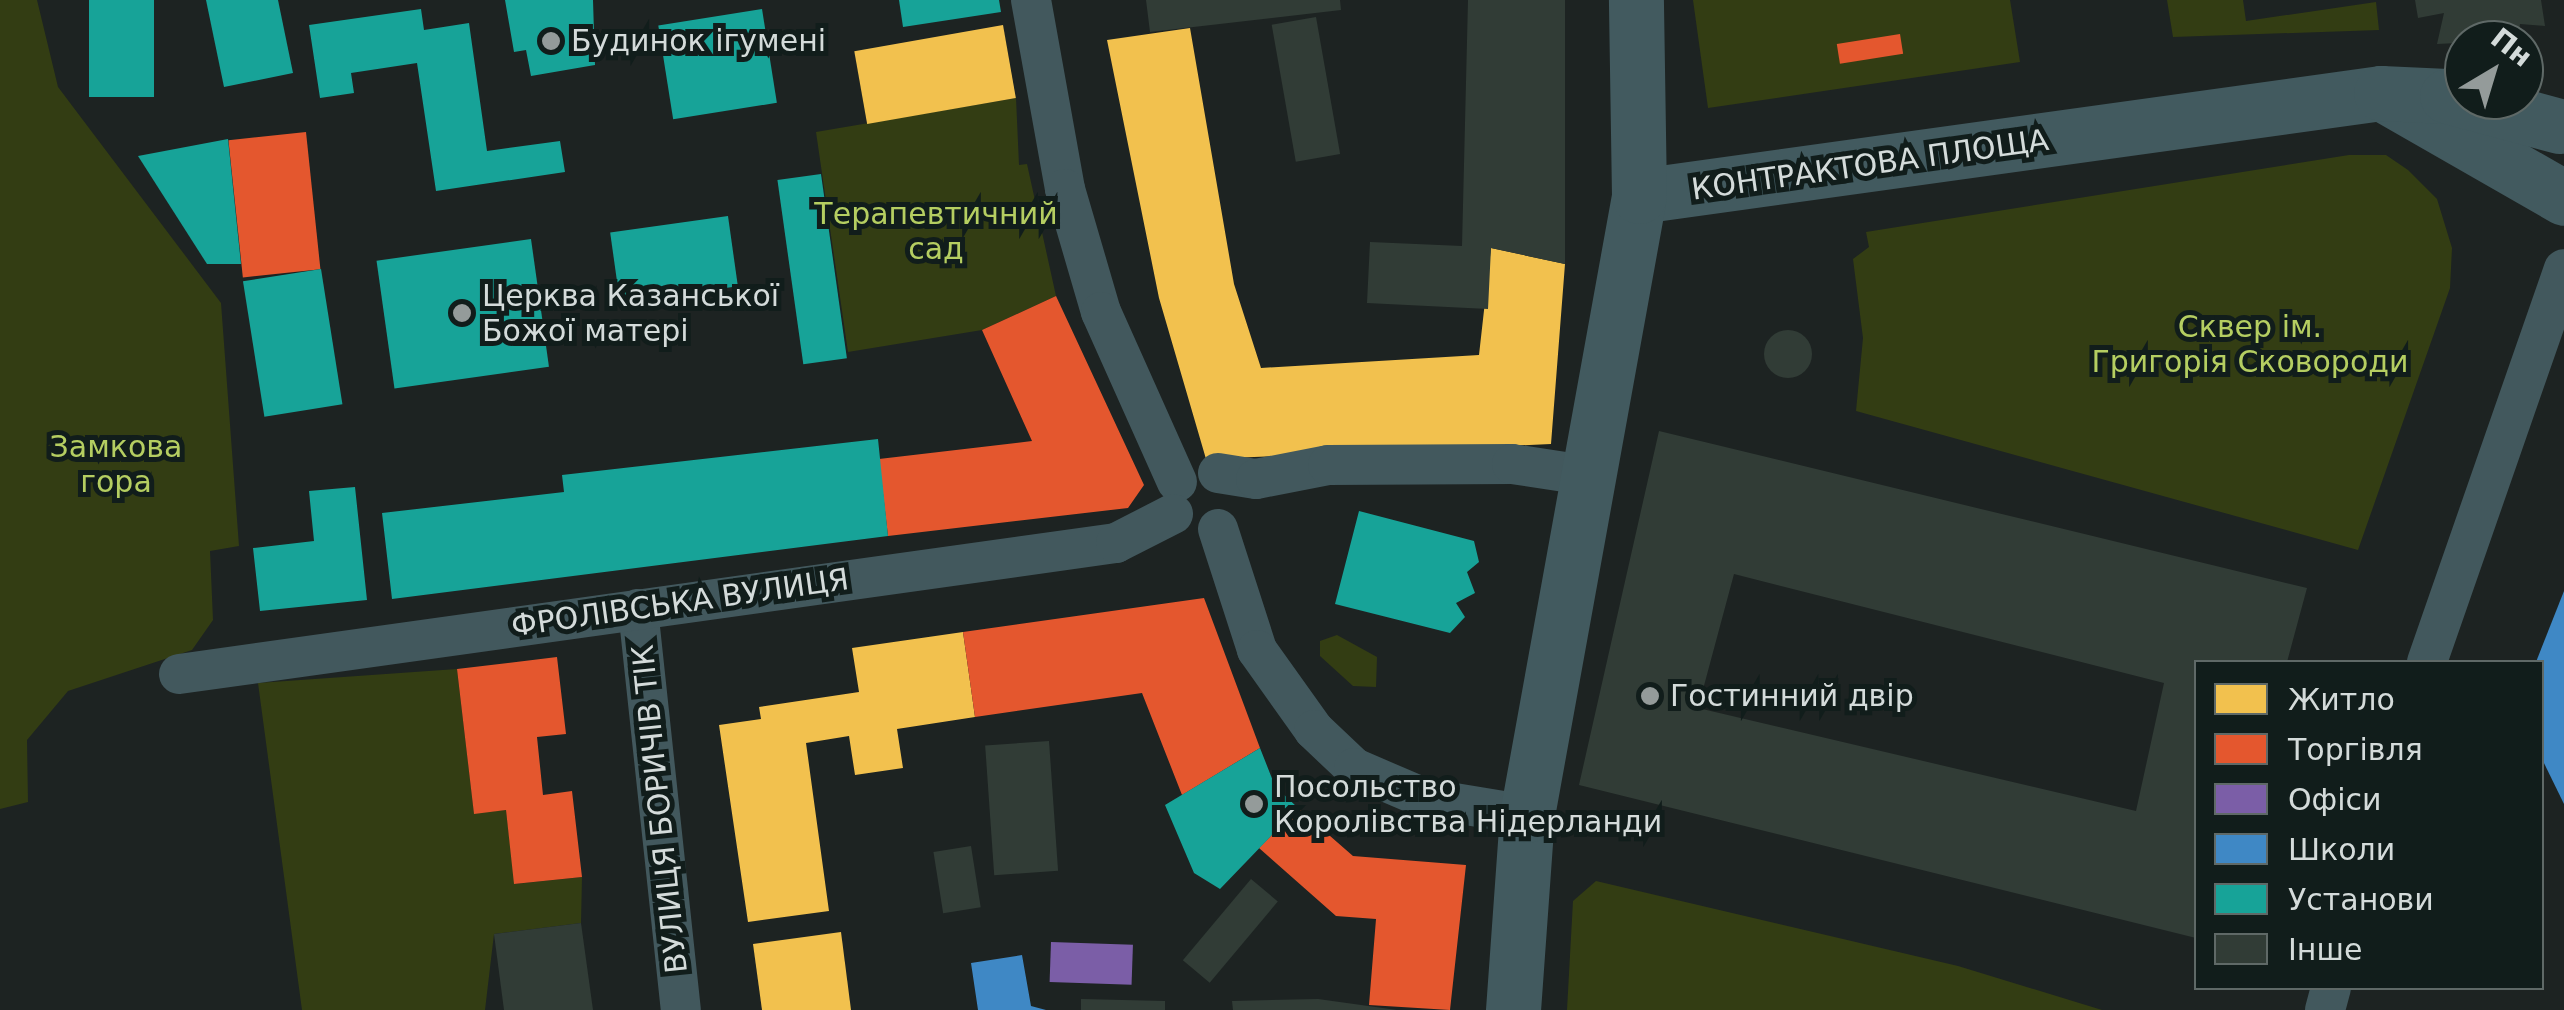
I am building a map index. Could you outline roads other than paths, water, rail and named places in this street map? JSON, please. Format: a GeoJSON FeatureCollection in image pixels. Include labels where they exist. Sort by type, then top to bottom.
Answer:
{"type":"FeatureCollection","features":[{"type":"Feature","properties":{"kind":"street"},"geometry":{"type":"LineString","coordinates":[[1031,0],[1065,189],[1101,312],[1174,498],[1196,532],[1232,496],[1328,465],[1512,464],[1591,476]]}},
{"type":"Feature","properties":{"kind":"street"},"geometry":{"type":"LineString","coordinates":[[1513,1010],[1527,815],[1640,196],[1636,0]]}},
{"type":"Feature","properties":{"kind":"street"},"geometry":{"type":"LineString","coordinates":[[2382,93],[2554,193]]}},
{"type":"Feature","properties":{"kind":"street","name":"КОНТРАКТОВА ПЛОЩА"},"geometry":{"type":"LineString","coordinates":[[1640,196],[2382,93],[2448,96],[2561,126]]}},
{"type":"Feature","properties":{"kind":"street"},"geometry":{"type":"LineString","coordinates":[[2554,193],[2534,153],[2561,126]]}},
{"type":"Feature","properties":{"kind":"street"},"geometry":{"type":"LineString","coordinates":[[2427,660],[2564,269]]}},
{"type":"Feature","properties":{"kind":"street","name":"ФРОЛІВСЬКА ВУЛИЦЯ"},"geometry":{"type":"LineString","coordinates":[[179,674],[1116,543],[1174,498],[1194,470],[1232,496]]}},
{"type":"Feature","properties":{"kind":"street"},"geometry":{"type":"LineString","coordinates":[[1232,496],[1257,650],[1341,755],[1408,793],[1527,815]]}},
{"type":"Feature","properties":{"kind":"street","name":"ВУЛИЦЯ БОРИЧІВ ТІК"},"geometry":{"type":"LineString","coordinates":[[638,609],[681,1010]]}},
{"type":"Feature","properties":{"kind":"place","name":"Будинок ігумені"},"geometry":{"type":"Point","coordinates":[551,41]}},
{"type":"Feature","properties":{"kind":"place","name":"Церква Казанської Божої матері"},"geometry":{"type":"Point","coordinates":[462,313]}},
{"type":"Feature","properties":{"kind":"place","name":"Гостинний двір"},"geometry":{"type":"Point","coordinates":[1650,696]}},
{"type":"Feature","properties":{"kind":"place","name":"Посольство Королівства Нідерланди"},"geometry":{"type":"Point","coordinates":[1254,804]}},
{"type":"Feature","properties":{"kind":"park label","name":"Терапевтичний сад"},"geometry":{"type":"Point","coordinates":[936,231]}},
{"type":"Feature","properties":{"kind":"park label","name":"Сквер ім. Григорія Сковороди"},"geometry":{"type":"Point","coordinates":[2250,344]}},
{"type":"Feature","properties":{"kind":"park label","name":"Замкова гора"},"geometry":{"type":"Point","coordinates":[116,464]}}]}
